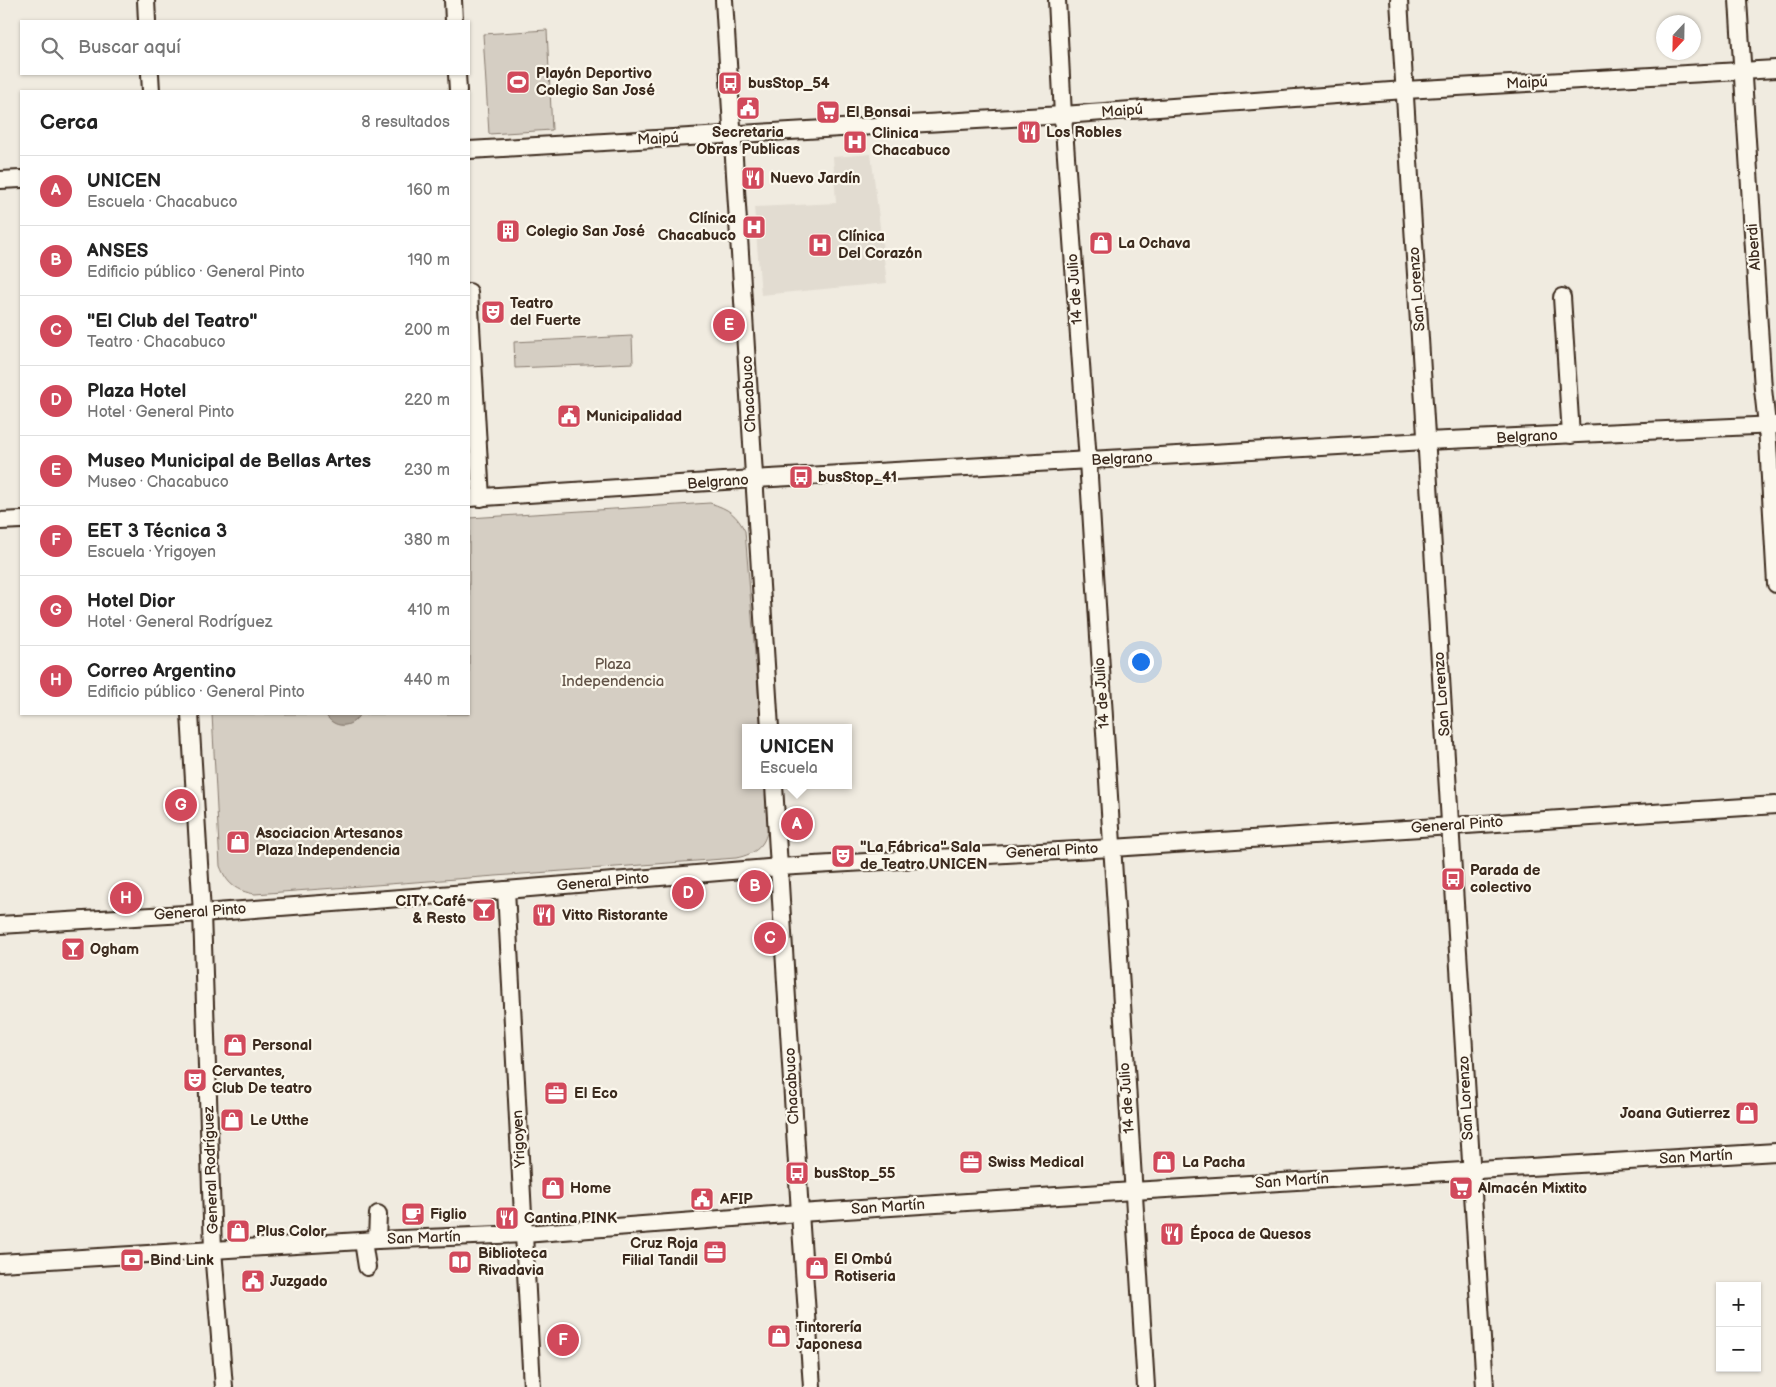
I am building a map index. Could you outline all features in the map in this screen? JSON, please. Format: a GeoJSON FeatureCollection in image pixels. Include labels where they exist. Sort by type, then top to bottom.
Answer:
{"type":"FeatureCollection","features":[{"type":"Feature","properties":{"kind":"street"},"geometry":{"type":"LineString","coordinates":[[146,0],[147,20]]}},
{"type":"Feature","properties":{"kind":"street"},"geometry":{"type":"LineString","coordinates":[[453,0],[454,20]]}},
{"type":"Feature","properties":{"kind":"street","name":"Chacabuco"},"geometry":{"type":"LineString","coordinates":[[724,0],[734,134],[770,724]]}},
{"type":"Feature","properties":{"kind":"street","name":"14 de Julio"},"geometry":{"type":"LineString","coordinates":[[1057,0],[1062,115],[1088,461],[1146,1387]]}},
{"type":"Feature","properties":{"kind":"street","name":"San Lorenzo"},"geometry":{"type":"LineString","coordinates":[[1399,0],[1485,1387]]}},
{"type":"Feature","properties":{"kind":"street","name":"Alberdi"},"geometry":{"type":"LineString","coordinates":[[1738,0],[1763,389],[1771,425],[1776,584]]}},
{"type":"Feature","properties":{"kind":"street","name":"Maipú"},"geometry":{"type":"LineString","coordinates":[[470,150],[1062,115],[1405,90],[1776,69]]}},
{"type":"Feature","properties":{"kind":"street"},"geometry":{"type":"LineString","coordinates":[[150,75],[151,90]]}},
{"type":"Feature","properties":{"kind":"street"},"geometry":{"type":"LineString","coordinates":[[457,75],[458,90]]}},
{"type":"Feature","properties":{"kind":"street"},"geometry":{"type":"LineString","coordinates":[[0,180],[20,179]]}},
{"type":"Feature","properties":{"kind":"street"},"geometry":{"type":"LineString","coordinates":[[1562,297],[1571,434]]}},
{"type":"Feature","properties":{"kind":"street"},"geometry":{"type":"LineString","coordinates":[[470,326],[475,498]]}},
{"type":"Feature","properties":{"kind":"street","name":"Belgrano"},"geometry":{"type":"LineString","coordinates":[[475,498],[754,479],[1571,434],[1771,425]]}},
{"type":"Feature","properties":{"kind":"street"},"geometry":{"type":"LineString","coordinates":[[0,521],[20,520]]}},
{"type":"Feature","properties":{"kind":"street","name":"General Rodríguez"},"geometry":{"type":"LineString","coordinates":[[190,715],[202,913],[214,1250],[224,1387]]}},
{"type":"Feature","properties":{"kind":"street","name":"Chacabuco"},"geometry":{"type":"LineString","coordinates":[[774,789],[812,1387]]}},
{"type":"Feature","properties":{"kind":"street","name":"General Pinto"},"geometry":{"type":"LineString","coordinates":[[0,925],[202,913],[506,890],[779,866],[1112,848],[1776,805]]}},
{"type":"Feature","properties":{"kind":"street","name":"Yrigoyen"},"geometry":{"type":"LineString","coordinates":[[506,890],[532,1387]]}},
{"type":"Feature","properties":{"kind":"street","name":"San Martín"},"geometry":{"type":"LineString","coordinates":[[0,1263],[370,1240],[524,1234],[800,1213],[1133,1191],[1776,1152]]}},
{"type":"Feature","properties":{"kind":"street"},"geometry":{"type":"LineString","coordinates":[[367,1267],[370,1240],[378,1214]]}},
{"type":"Feature","properties":{"kind":"shaded area","name":"Clínica Del Corazón"},"geometry":{"type":"Polygon","coordinates":[[[871,154],[887,283],[761,295],[754,207],[836,203],[833,157],[871,154]]]}},
{"type":"Feature","properties":{"kind":"shaded area"},"geometry":{"type":"Polygon","coordinates":[[[326,715],[359,715],[347,725],[338,725],[326,715]]]}},
{"type":"Feature","properties":{"kind":"green space","name":"Playón Deportivo Colegio San José"},"geometry":{"type":"Polygon","coordinates":[[[547,30],[552,130],[489,134],[483,34],[547,30]]]}},
{"type":"Feature","properties":{"kind":"green space"},"geometry":{"type":"Polygon","coordinates":[[[632,336],[633,363],[515,368],[514,342],[632,336]]]}},
{"type":"Feature","properties":{"kind":"green space","name":"Plaza Independencia"},"geometry":{"type":"Polygon","coordinates":[[[710,503],[731,513],[738,520],[745,531],[761,724],[742,724],[742,789],[766,789],[768,809],[767,830],[759,848],[749,854],[736,858],[255,894],[237,889],[229,882],[220,866],[212,715],[470,715],[470,518],[710,503]]]}},
{"type":"Feature","properties":{"kind":"place","name":"Playón Deportivo Colegio San José"},"geometry":{"type":"Point","coordinates":[518,82]}},
{"type":"Feature","properties":{"kind":"place","name":"busStop_54"},"geometry":{"type":"Point","coordinates":[730,83]}},
{"type":"Feature","properties":{"kind":"place","name":"Secretaria Obras Publicas"},"geometry":{"type":"Point","coordinates":[748,108]}},
{"type":"Feature","properties":{"kind":"place","name":"El Bonsai"},"geometry":{"type":"Point","coordinates":[828,112]}},
{"type":"Feature","properties":{"kind":"place","name":"Los Robles"},"geometry":{"type":"Point","coordinates":[1029,132]}},
{"type":"Feature","properties":{"kind":"place","name":"Clinica Chacabuco"},"geometry":{"type":"Point","coordinates":[855,142]}},
{"type":"Feature","properties":{"kind":"place","name":"Nuevo Jardín"},"geometry":{"type":"Point","coordinates":[753,178]}},
{"type":"Feature","properties":{"kind":"place","name":"Clínica Chacabuco"},"geometry":{"type":"Point","coordinates":[754,227]}},
{"type":"Feature","properties":{"kind":"place","name":"Colegio San José"},"geometry":{"type":"Point","coordinates":[508,231]}},
{"type":"Feature","properties":{"kind":"place","name":"La Ochava"},"geometry":{"type":"Point","coordinates":[1101,243]}},
{"type":"Feature","properties":{"kind":"place","name":"Clínica Del Corazón"},"geometry":{"type":"Point","coordinates":[820,245]}},
{"type":"Feature","properties":{"kind":"place","name":"Teatro del Fuerte"},"geometry":{"type":"Point","coordinates":[493,312]}},
{"type":"Feature","properties":{"kind":"place","name":"Museo Municipal de Bellas Artes"},"geometry":{"type":"Point","coordinates":[729,325]}},
{"type":"Feature","properties":{"kind":"place","name":"Municipalidad"},"geometry":{"type":"Point","coordinates":[569,416]}},
{"type":"Feature","properties":{"kind":"place","name":"busStop_41"},"geometry":{"type":"Point","coordinates":[801,477]}},
{"type":"Feature","properties":{"kind":"place","name":"Hotel Dior"},"geometry":{"type":"Point","coordinates":[181,805]}},
{"type":"Feature","properties":{"kind":"place","name":"UNICEN"},"geometry":{"type":"Point","coordinates":[797,824]}},
{"type":"Feature","properties":{"kind":"place","name":"Asociacion Artesanos Plaza Independencia"},"geometry":{"type":"Point","coordinates":[238,842]}},
{"type":"Feature","properties":{"kind":"place","name":"\"La Fábrica\" Sala de Teatro UNICEN"},"geometry":{"type":"Point","coordinates":[843,856]}},
{"type":"Feature","properties":{"kind":"place","name":"Parada de colectivo"},"geometry":{"type":"Point","coordinates":[1453,879]}},
{"type":"Feature","properties":{"kind":"place","name":"ANSES"},"geometry":{"type":"Point","coordinates":[755,886]}},
{"type":"Feature","properties":{"kind":"place","name":"Plaza Hotel"},"geometry":{"type":"Point","coordinates":[688,893]}},
{"type":"Feature","properties":{"kind":"place","name":"Correo Argentino"},"geometry":{"type":"Point","coordinates":[126,898]}},
{"type":"Feature","properties":{"kind":"place","name":"CITY Café & Resto"},"geometry":{"type":"Point","coordinates":[484,910]}},
{"type":"Feature","properties":{"kind":"place","name":"Vitto Ristorante"},"geometry":{"type":"Point","coordinates":[544,915]}},
{"type":"Feature","properties":{"kind":"place","name":"\"El Club del Teatro\""},"geometry":{"type":"Point","coordinates":[770,938]}},
{"type":"Feature","properties":{"kind":"place","name":"Ogham"},"geometry":{"type":"Point","coordinates":[73,949]}},
{"type":"Feature","properties":{"kind":"place","name":"Personal"},"geometry":{"type":"Point","coordinates":[235,1045]}},
{"type":"Feature","properties":{"kind":"place","name":"Cervantes, Club De teatro"},"geometry":{"type":"Point","coordinates":[195,1080]}},
{"type":"Feature","properties":{"kind":"place","name":"El Eco"},"geometry":{"type":"Point","coordinates":[556,1093]}},
{"type":"Feature","properties":{"kind":"place","name":"Joana Gutierrez"},"geometry":{"type":"Point","coordinates":[1747,1113]}},
{"type":"Feature","properties":{"kind":"place","name":"Le Utthe"},"geometry":{"type":"Point","coordinates":[232,1120]}},
{"type":"Feature","properties":{"kind":"place","name":"Swiss Medical"},"geometry":{"type":"Point","coordinates":[971,1162]}},
{"type":"Feature","properties":{"kind":"place","name":"La Pacha"},"geometry":{"type":"Point","coordinates":[1164,1162]}},
{"type":"Feature","properties":{"kind":"place","name":"busStop_55"},"geometry":{"type":"Point","coordinates":[797,1173]}},
{"type":"Feature","properties":{"kind":"place","name":"Home"},"geometry":{"type":"Point","coordinates":[553,1188]}},
{"type":"Feature","properties":{"kind":"place","name":"Almacén Mixtito"},"geometry":{"type":"Point","coordinates":[1461,1188]}},
{"type":"Feature","properties":{"kind":"place","name":"AFIP"},"geometry":{"type":"Point","coordinates":[702,1199]}},
{"type":"Feature","properties":{"kind":"place","name":"Figlio"},"geometry":{"type":"Point","coordinates":[413,1214]}},
{"type":"Feature","properties":{"kind":"place","name":"Cantina PINK"},"geometry":{"type":"Point","coordinates":[507,1218]}},
{"type":"Feature","properties":{"kind":"place","name":"Plus Color"},"geometry":{"type":"Point","coordinates":[238,1231]}},
{"type":"Feature","properties":{"kind":"place","name":"Época de Quesos"},"geometry":{"type":"Point","coordinates":[1172,1234]}},
{"type":"Feature","properties":{"kind":"place","name":"Cruz Roja Filial Tandil"},"geometry":{"type":"Point","coordinates":[715,1252]}},
{"type":"Feature","properties":{"kind":"place","name":"Bind Link"},"geometry":{"type":"Point","coordinates":[132,1260]}},
{"type":"Feature","properties":{"kind":"place","name":"Biblioteca Rivadavia"},"geometry":{"type":"Point","coordinates":[460,1262]}},
{"type":"Feature","properties":{"kind":"place","name":"El Ombú Rotiseria"},"geometry":{"type":"Point","coordinates":[817,1268]}},
{"type":"Feature","properties":{"kind":"place","name":"Juzgado"},"geometry":{"type":"Point","coordinates":[253,1281]}},
{"type":"Feature","properties":{"kind":"place","name":"Tintorería Japonesa"},"geometry":{"type":"Point","coordinates":[779,1336]}},
{"type":"Feature","properties":{"kind":"place","name":"EET 3 Técnica 3"},"geometry":{"type":"Point","coordinates":[563,1340]}}]}
